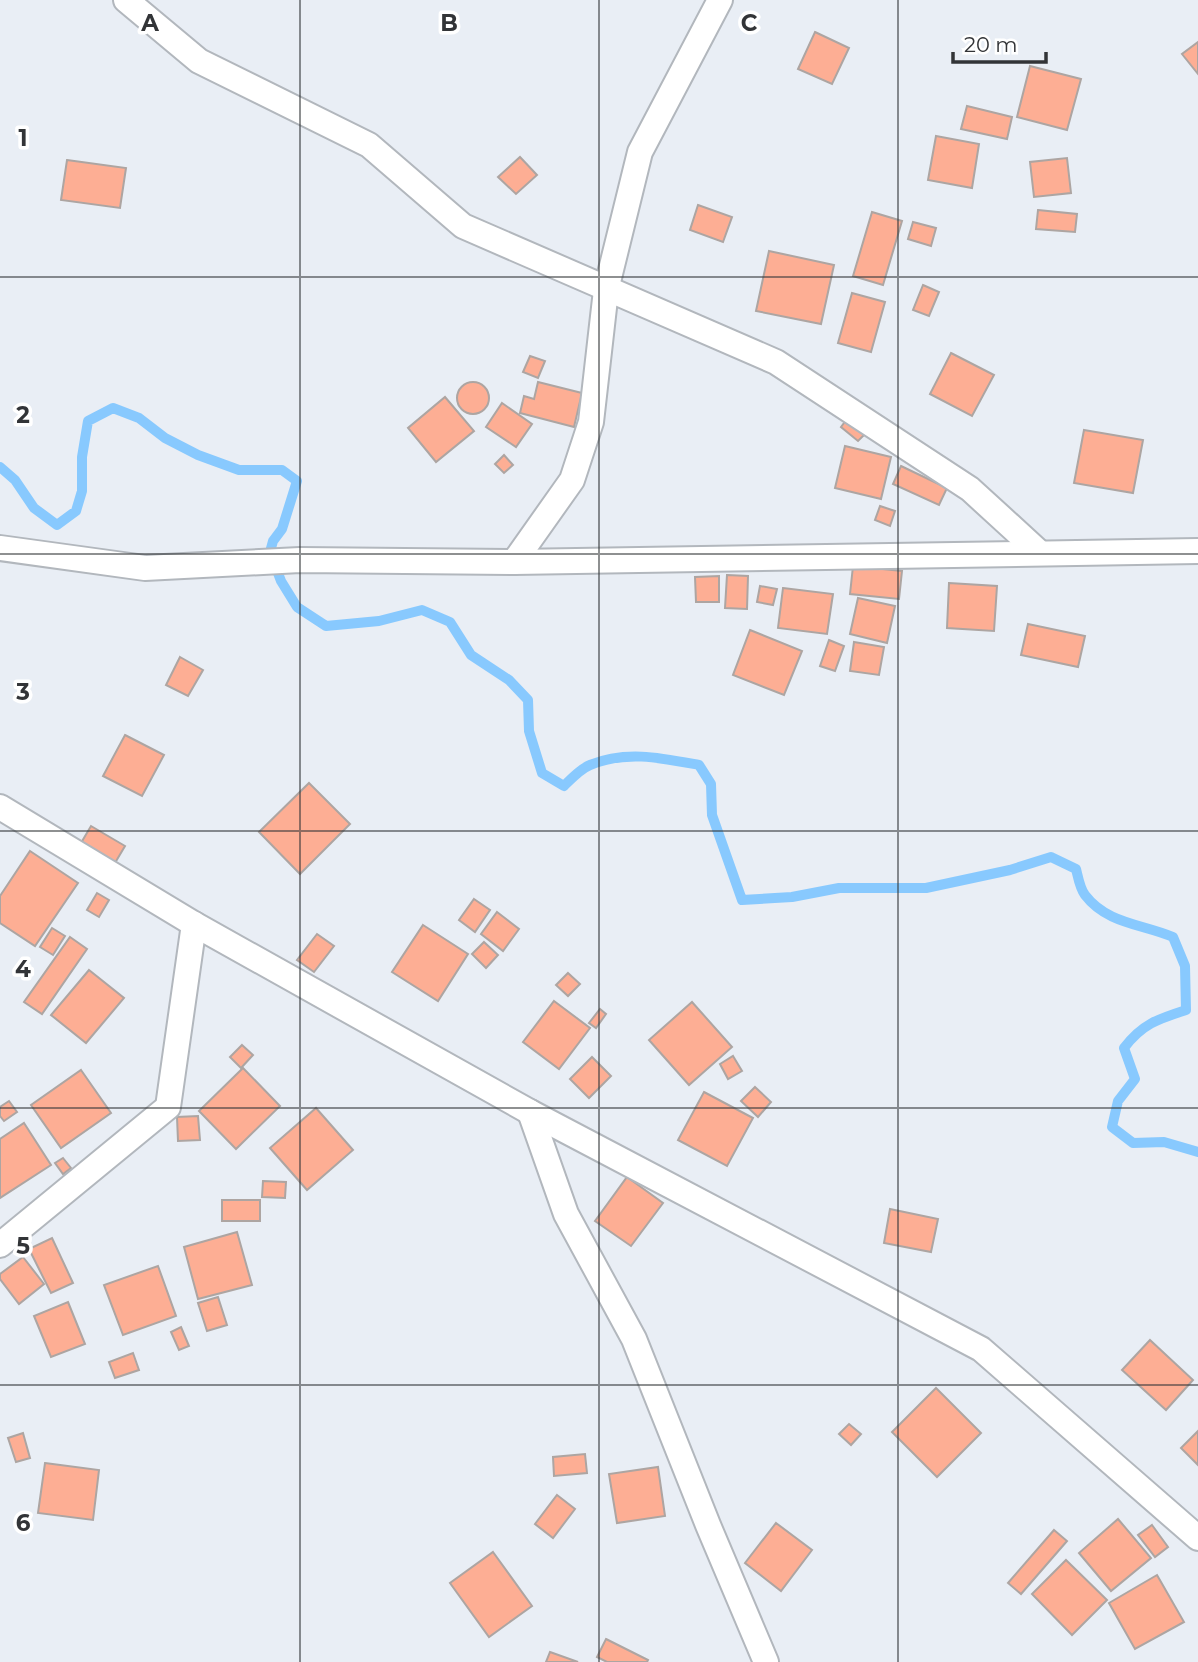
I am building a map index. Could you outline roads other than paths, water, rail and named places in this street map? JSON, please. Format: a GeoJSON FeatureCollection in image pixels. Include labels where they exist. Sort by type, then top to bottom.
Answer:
{"type":"FeatureCollection","features":[{"type":"Feature","properties":{"kind":"street"},"geometry":{"type":"LineString","coordinates":[[126,0],[199,61],[369,145],[463,226],[776,362],[970,489],[1040,553]]}},
{"type":"Feature","properties":{"kind":"street"},"geometry":{"type":"LineString","coordinates":[[514,562],[572,480],[591,422],[606,289],[640,152],[720,0]]}},
{"type":"Feature","properties":{"kind":"street"},"geometry":{"type":"LineString","coordinates":[[0,548],[145,568],[300,560],[514,562],[1198,551]]}},
{"type":"Feature","properties":{"kind":"street"},"geometry":{"type":"LineString","coordinates":[[0,807],[194,924],[530,1112],[981,1349],[1198,1538]]}},
{"type":"Feature","properties":{"kind":"street"},"geometry":{"type":"LineString","coordinates":[[0,1245],[169,1107],[194,924]]}},
{"type":"Feature","properties":{"kind":"street"},"geometry":{"type":"LineString","coordinates":[[530,1112],[566,1214],[634,1339],[766,1662]]}},
{"type":"Feature","properties":{"kind":"waterway"},"geometry":{"type":"LineString","coordinates":[[0,467],[15,480],[34,508],[57,525],[76,511],[82,491],[82,457],[88,421],[113,408],[139,418],[165,438],[198,455],[239,470],[282,470],[297,481],[282,529],[273,541],[270,552],[281,581],[297,607],[326,626],[379,621],[422,610],[450,622],[471,655],[509,680],[528,700],[529,731],[542,773],[564,786],[586,767],[604,760],[644,757],[699,765],[711,784],[712,815],[742,900],[792,897],[839,888],[926,888],[1010,870],[1051,857],[1076,869],[1082,890],[1094,905],[1115,918],[1173,937],[1185,966],[1186,1010],[1151,1023],[1137,1033],[1124,1048],[1135,1079],[1118,1101],[1112,1127],[1133,1143],[1164,1142],[1198,1152]]}}]}
